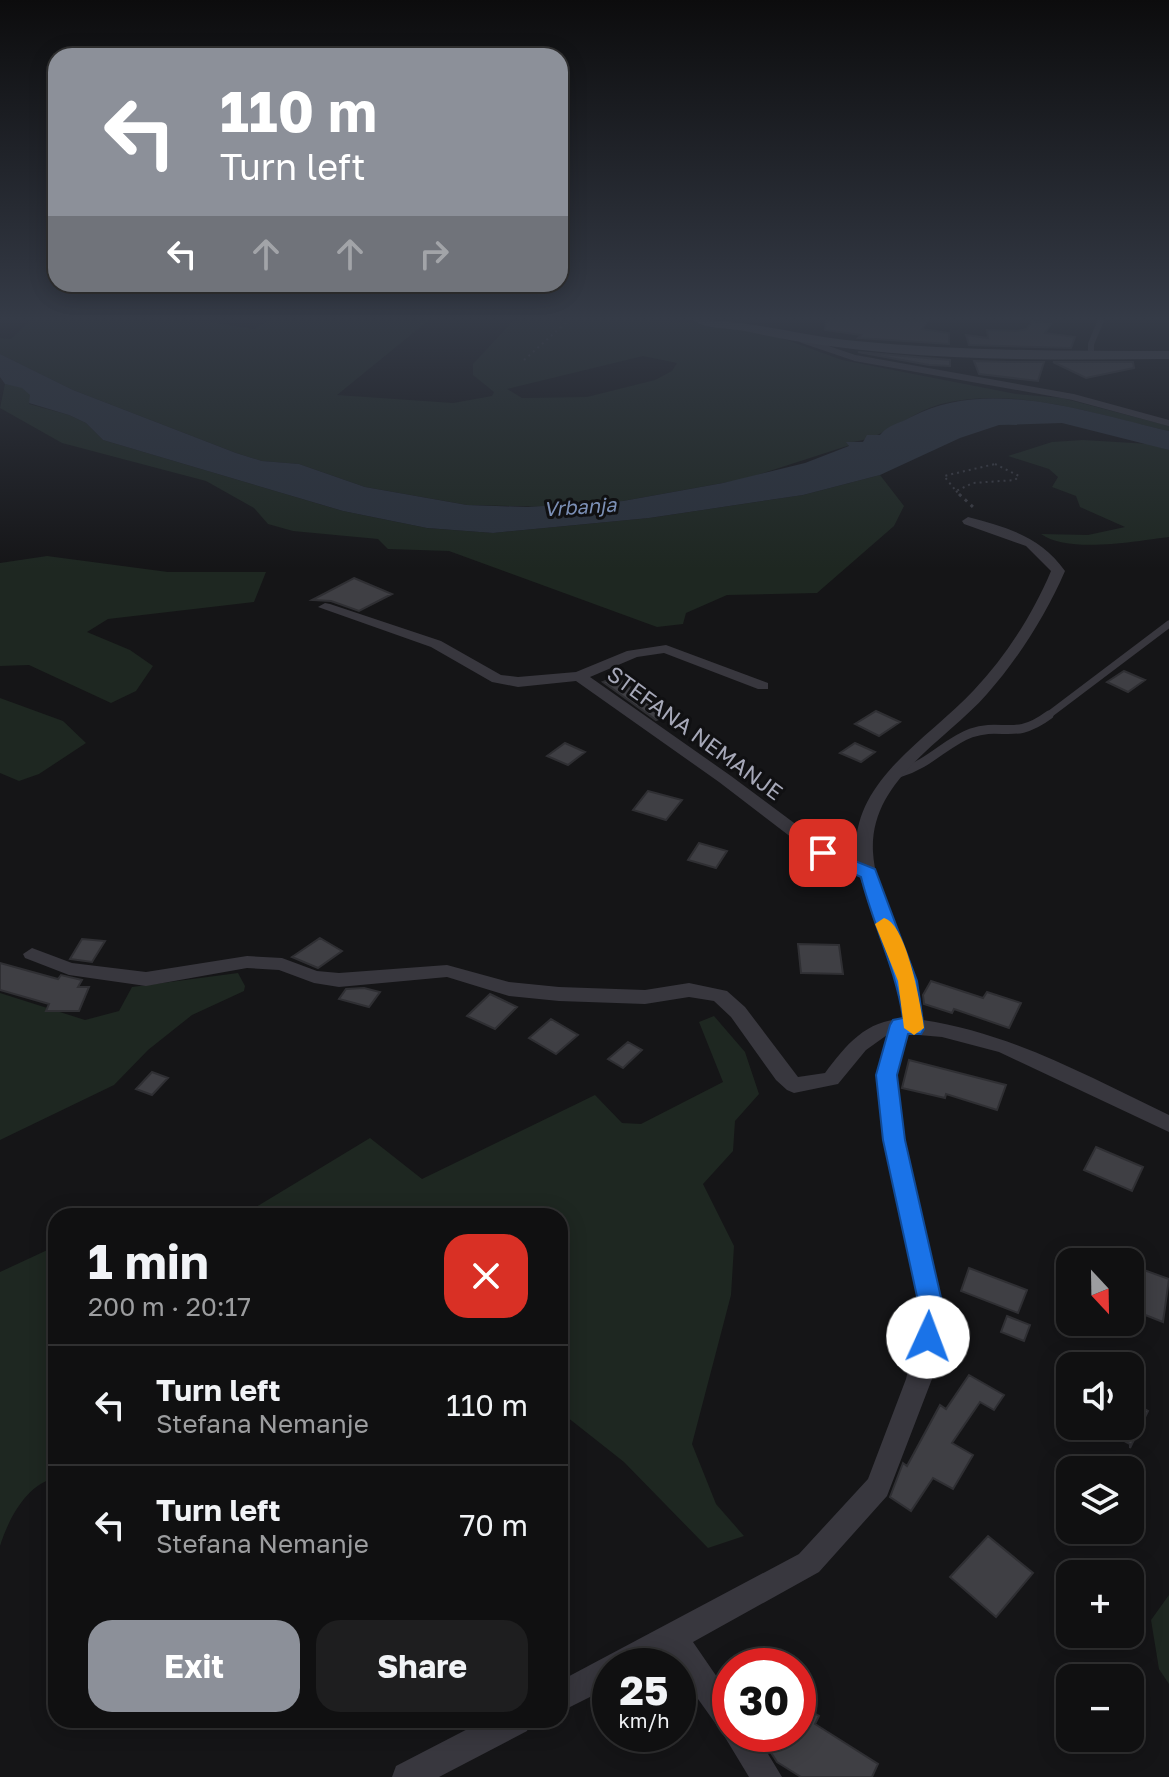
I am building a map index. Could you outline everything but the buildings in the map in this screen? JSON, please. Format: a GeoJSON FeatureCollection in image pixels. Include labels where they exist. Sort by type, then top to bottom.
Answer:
{"type":"FeatureCollection","features":[{"type":"Feature","properties":{"kind":"street"},"geometry":{"type":"LineString","coordinates":[[654,1648],[809,1563],[878,1487],[919,1379],[933,1315],[894,1140],[886,1075],[907,1027],[907,981],[878,908],[869,873],[865,836],[872,807],[931,735],[980,692],[1054,582],[1058,571],[1048,554],[1029,541],[968,521]]}},
{"type":"Feature","properties":{"kind":"street","name":"STEFANA NEMANJE"},"geometry":{"type":"LineString","coordinates":[[325,607],[436,644],[497,679],[518,682],[579,676],[612,660],[650,649],[666,649],[763,686]]}},
{"type":"Feature","properties":{"kind":"street","name":"STEFANA NEMANJE"},"geometry":{"type":"LineString","coordinates":[[579,676],[823,853],[869,873]]}},
{"type":"Feature","properties":{"kind":"street"},"geometry":{"type":"LineString","coordinates":[[32,954],[69,969],[146,979],[247,962],[282,964],[314,977],[339,980],[447,971],[509,989],[559,994],[645,997],[689,990],[720,996],[738,1012],[783,1075],[794,1085],[831,1079],[854,1050],[878,1030],[907,1027],[978,1037],[1006,1047],[1169,1124]]}},
{"type":"Feature","properties":{"kind":"street"},"geometry":{"type":"LineString","coordinates":[[673,1638],[712,1695]]}},
{"type":"Feature","properties":{"kind":"street"},"geometry":{"type":"LineString","coordinates":[[568,1693],[592,1680]]}},
{"type":"Feature","properties":{"kind":"street"},"geometry":{"type":"LineString","coordinates":[[407,1777],[501,1728]]}},
{"type":"Feature","properties":{"kind":"street"},"geometry":{"type":"LineString","coordinates":[[750,1752],[767,1777]]}},
{"type":"Feature","properties":{"kind":"lane"},"geometry":{"type":"LineString","coordinates":[[1095,403],[1169,423]]}},
{"type":"Feature","properties":{"kind":"lane"},"geometry":{"type":"LineString","coordinates":[[899,773],[921,767],[971,733],[1030,729],[1169,624]]}},
{"type":"Feature","properties":{"kind":"path"},"geometry":{"type":"LineString","coordinates":[[956,491],[973,483],[1015,480],[1019,476],[995,464],[953,470],[944,476],[956,491],[998,530]]}},
{"type":"Feature","properties":{"kind":"shaded area"},"geometry":{"type":"Polygon","coordinates":[[[1,403],[29,403],[86,423],[103,440],[343,511],[427,528],[493,533],[649,518],[803,495],[880,475],[904,506],[894,526],[817,593],[727,595],[686,613],[683,624],[657,627],[449,551],[388,549],[378,539],[293,531],[268,524],[254,508],[206,481],[62,443],[0,408],[1,403]]]}},
{"type":"Feature","properties":{"kind":"shaded area"},"geometry":{"type":"Polygon","coordinates":[[[106,403],[947,403],[929,408],[871,437],[848,442],[850,445],[745,479],[623,501],[551,507],[467,505],[365,487],[299,464],[262,461],[106,403]]]}},
{"type":"Feature","properties":{"kind":"shaded area"},"geometry":{"type":"Polygon","coordinates":[[[1048,403],[1081,403],[1169,426],[1169,431],[1085,410],[1048,403]]]}},
{"type":"Feature","properties":{"kind":"shaded area"},"geometry":{"type":"Polygon","coordinates":[[[1083,440],[1150,444],[1169,450],[1169,537],[1085,545],[1053,540],[1041,534],[1088,535],[1125,527],[1080,507],[1076,496],[1052,487],[1058,477],[1049,469],[1008,456],[1052,442],[1083,440]]]}},
{"type":"Feature","properties":{"kind":"shaded area"},"geometry":{"type":"Polygon","coordinates":[[[47,556],[168,572],[266,572],[254,602],[108,619],[87,632],[130,650],[153,666],[136,691],[111,703],[29,665],[0,666],[0,563],[47,556]]]}},
{"type":"Feature","properties":{"kind":"shaded area"},"geometry":{"type":"Polygon","coordinates":[[[0,698],[63,721],[86,743],[39,774],[19,781],[0,773],[0,698]]]}},
{"type":"Feature","properties":{"kind":"shaded area"},"geometry":{"type":"Polygon","coordinates":[[[238,973],[245,986],[244,991],[192,1015],[148,1050],[114,1085],[0,1140],[0,993],[85,1020],[119,1011],[132,987],[238,973]]]}},
{"type":"Feature","properties":{"kind":"shaded area"},"geometry":{"type":"Polygon","coordinates":[[[714,1016],[745,1052],[759,1094],[735,1121],[733,1151],[703,1184],[734,1246],[731,1295],[692,1444],[716,1504],[744,1536],[708,1548],[624,1462],[568,1418],[568,1208],[254,1208],[370,1138],[422,1179],[595,1095],[622,1123],[641,1124],[723,1082],[699,1022],[714,1016]]]}},
{"type":"Feature","properties":{"kind":"shaded area"},"geometry":{"type":"Polygon","coordinates":[[[48,1250],[48,1480],[36,1487],[20,1504],[0,1546],[0,1272],[48,1250]]]}},
{"type":"Feature","properties":{"kind":"shaded area"},"geometry":{"type":"Polygon","coordinates":[[[1169,1595],[1169,1684],[1159,1669],[1151,1620],[1169,1595]]]}},
{"type":"Feature","properties":{"kind":"water","name":"Vrbanja"},"geometry":{"type":"Polygon","coordinates":[[[29,403],[106,403],[262,461],[299,464],[365,487],[467,505],[528,507],[623,501],[723,483],[805,463],[849,446],[846,442],[863,442],[867,435],[880,435],[911,417],[952,403],[1044,403],[1073,408],[1169,431],[1169,450],[1062,423],[999,425],[960,438],[880,475],[803,495],[649,518],[493,533],[427,528],[343,511],[103,440],[86,423],[29,403]]]}},
{"type":"Feature","properties":{"kind":"slow traffic"},"geometry":{"type":"LineString","coordinates":[[884,924],[907,981],[914,1028]]}},
{"type":"Feature","properties":{"kind":"route"},"geometry":{"type":"LineString","coordinates":[[823,853],[869,873],[878,908],[907,981],[914,1029],[900,1025],[886,1075],[894,1140],[933,1315],[928,1337]]}}]}
